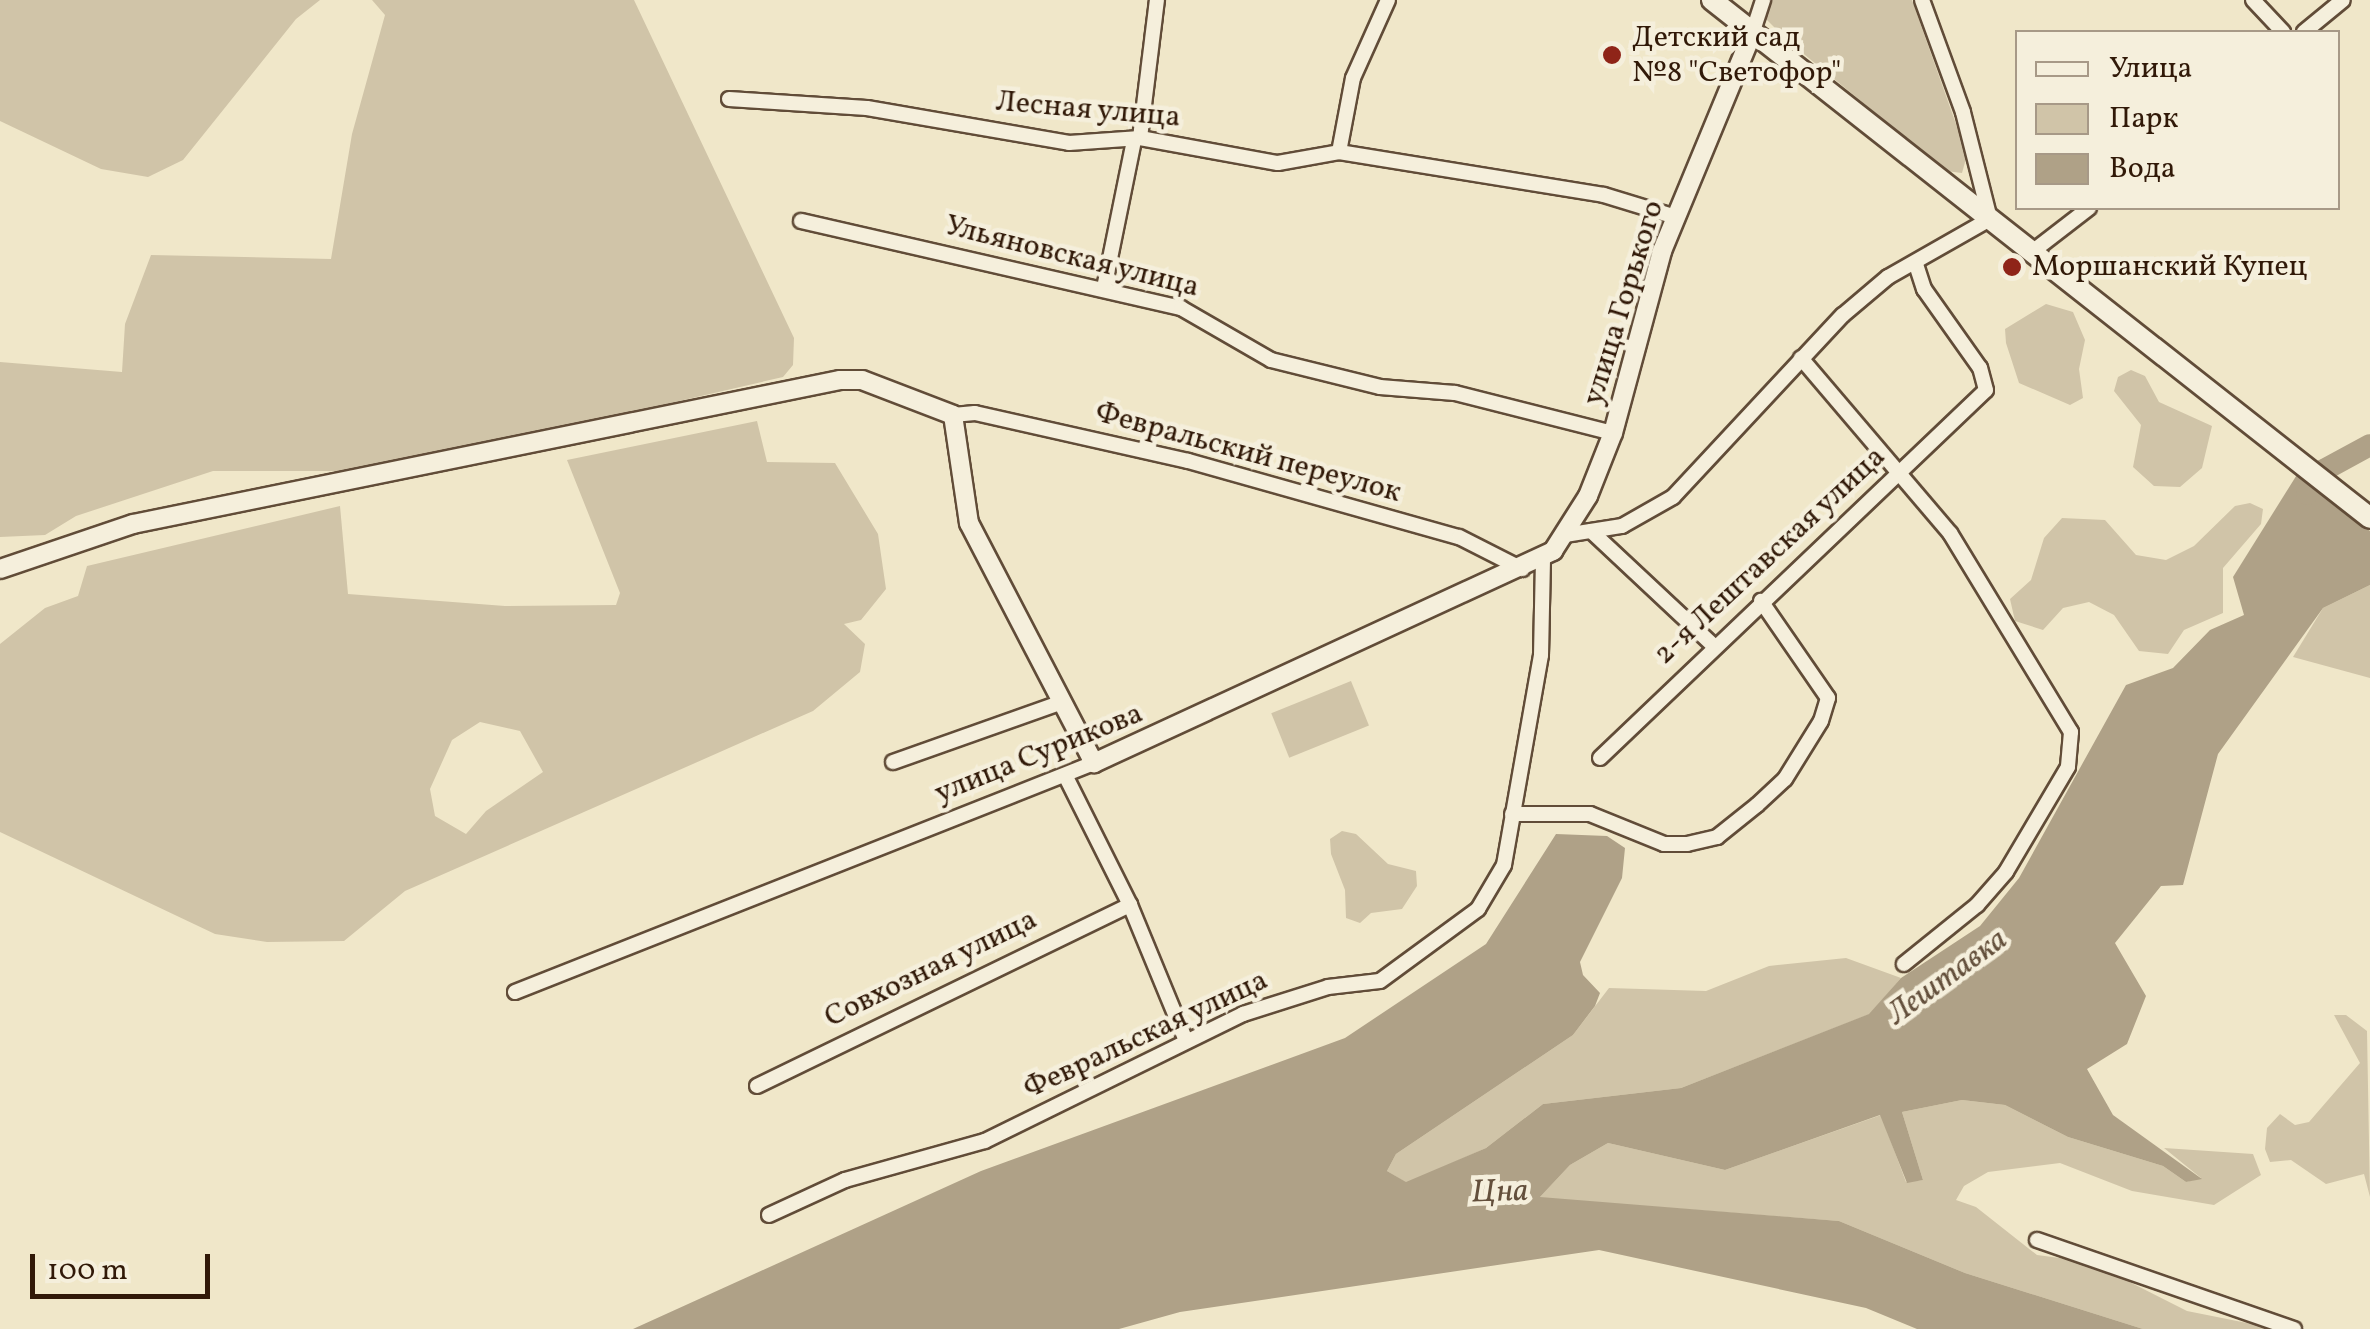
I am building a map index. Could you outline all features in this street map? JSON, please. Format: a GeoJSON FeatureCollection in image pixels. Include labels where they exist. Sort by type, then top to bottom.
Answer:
{"type":"FeatureCollection","features":[{"type":"Feature","properties":{"kind":"main road"},"geometry":{"type":"LineString","coordinates":[[1712,0],[2370,518]]}},
{"type":"Feature","properties":{"kind":"street"},"geometry":{"type":"LineString","coordinates":[[1104,288],[1137,139],[1157,0]]}},
{"type":"Feature","properties":{"kind":"street"},"geometry":{"type":"LineString","coordinates":[[1339,152],[1354,78],[1388,0]]}},
{"type":"Feature","properties":{"kind":"street"},"geometry":{"type":"LineString","coordinates":[[1754,31],[1763,0]]}},
{"type":"Feature","properties":{"kind":"street"},"geometry":{"type":"LineString","coordinates":[[1565,534],[1622,526],[1673,496],[1801,358],[1888,277],[1916,265],[1990,219],[1922,0]]}},
{"type":"Feature","properties":{"kind":"street"},"geometry":{"type":"LineString","coordinates":[[2253,0],[2282,30]]}},
{"type":"Feature","properties":{"kind":"street"},"geometry":{"type":"LineString","coordinates":[[2306,30],[2343,0]]}},
{"type":"Feature","properties":{"kind":"street","name":"улица Горького"},"geometry":{"type":"LineString","coordinates":[[1565,534],[1613,433],[1676,217],[1754,31]]}},
{"type":"Feature","properties":{"kind":"street","name":"Лесная улица"},"geometry":{"type":"LineString","coordinates":[[728,99],[867,108],[1069,142],[1137,139],[1278,163],[1339,152],[1604,196],[1676,217]]}},
{"type":"Feature","properties":{"kind":"street"},"geometry":{"type":"LineString","coordinates":[[1963,197],[1979,174]]}},
{"type":"Feature","properties":{"kind":"street"},"geometry":{"type":"LineString","coordinates":[[2032,252],[2086,210]]}},
{"type":"Feature","properties":{"kind":"street","name":"Ульяновская улица"},"geometry":{"type":"LineString","coordinates":[[800,220],[1182,308],[1271,360],[1380,386],[1455,393],[1613,433]]}},
{"type":"Feature","properties":{"kind":"street","name":"2-я Лештавская улица"},"geometry":{"type":"LineString","coordinates":[[1600,758],[1713,644],[1980,398],[1986,381],[1924,289],[1916,265]]}},
{"type":"Feature","properties":{"kind":"street"},"geometry":{"type":"LineString","coordinates":[[1801,358],[1898,472],[1995,602],[2071,732],[2068,767],[2006,872],[1977,905],[1904,964]]}},
{"type":"Feature","properties":{"kind":"street"},"geometry":{"type":"LineString","coordinates":[[0,569],[133,524],[840,380],[904,393],[952,415],[969,524],[1094,763]]}},
{"type":"Feature","properties":{"kind":"street","name":"Февральский переулок"},"geometry":{"type":"LineString","coordinates":[[952,415],[975,413],[1188,462],[1459,537],[1522,569]]}},
{"type":"Feature","properties":{"kind":"street"},"geometry":{"type":"LineString","coordinates":[[1590,531],[1713,644]]}},
{"type":"Feature","properties":{"kind":"street","name":"улица Сурикова"},"geometry":{"type":"LineString","coordinates":[[515,992],[1094,763],[1542,561],[1565,534]]}},
{"type":"Feature","properties":{"kind":"street","name":"Февральская улица"},"geometry":{"type":"LineString","coordinates":[[769,1215],[845,1180],[985,1141],[1186,1040],[1290,997],[1369,984],[1401,967],[1478,909],[1494,888],[1512,814],[1541,654],[1542,561]]}},
{"type":"Feature","properties":{"kind":"street"},"geometry":{"type":"LineString","coordinates":[[1512,814],[1590,814],[1664,844],[1688,844],[1718,837],[1758,805],[1785,778],[1821,722],[1828,698],[1761,601]]}},
{"type":"Feature","properties":{"kind":"street"},"geometry":{"type":"LineString","coordinates":[[892,762],[1062,702]]}},
{"type":"Feature","properties":{"kind":"street"},"geometry":{"type":"LineString","coordinates":[[1064,775],[1130,905],[1186,1040]]}},
{"type":"Feature","properties":{"kind":"street","name":"Совхозная улица"},"geometry":{"type":"LineString","coordinates":[[757,1086],[1130,905]]}},
{"type":"Feature","properties":{"kind":"street"},"geometry":{"type":"LineString","coordinates":[[2037,1240],[2294,1329]]}},
{"type":"Feature","properties":{"kind":"green space"},"geometry":{"type":"Polygon","coordinates":[[[0,0],[320,0],[296,19],[183,160],[148,177],[101,169],[0,121],[0,0]]]}},
{"type":"Feature","properties":{"kind":"green space"},"geometry":{"type":"Polygon","coordinates":[[[372,0],[634,0],[794,338],[793,365],[783,377],[445,455],[356,471],[213,471],[76,516],[45,535],[0,537],[0,362],[122,372],[125,324],[151,255],[331,259],[352,134],[385,15],[372,0]]]}},
{"type":"Feature","properties":{"kind":"green space"},"geometry":{"type":"Polygon","coordinates":[[[1768,0],[1912,0],[1967,155],[1962,173],[1946,171],[1788,41],[1765,18],[1768,0]]]}},
{"type":"Feature","properties":{"kind":"green space"},"geometry":{"type":"Polygon","coordinates":[[[2046,304],[2073,312],[2085,340],[2079,369],[2083,398],[2070,405],[2019,383],[2006,343],[2005,329],[2046,304]]]}},
{"type":"Feature","properties":{"kind":"green space"},"geometry":{"type":"Polygon","coordinates":[[[2131,370],[2145,376],[2159,402],[2212,426],[2202,468],[2180,487],[2154,486],[2133,467],[2141,425],[2114,391],[2118,377],[2131,370]]]}},
{"type":"Feature","properties":{"kind":"green space"},"geometry":{"type":"Polygon","coordinates":[[[757,421],[767,462],[835,463],[878,534],[886,589],[861,620],[844,624],[865,644],[860,672],[813,711],[405,891],[344,941],[267,942],[215,934],[0,832],[0,644],[45,608],[78,596],[87,566],[340,506],[348,594],[505,606],[616,605],[620,593],[567,460],[757,421]],[[480,722],[452,740],[430,789],[435,816],[466,834],[486,811],[543,772],[520,731],[480,722]]]}},
{"type":"Feature","properties":{"kind":"green space"},"geometry":{"type":"Polygon","coordinates":[[[2250,503],[2263,509],[2261,524],[2223,568],[2223,613],[2184,630],[2168,654],[2139,651],[2114,615],[2089,602],[2063,608],[2043,630],[2015,621],[2010,599],[2031,580],[2044,538],[2062,518],[2105,520],[2136,555],[2166,560],[2194,546],[2235,506],[2250,503]]]}},
{"type":"Feature","properties":{"kind":"green space"},"geometry":{"type":"Polygon","coordinates":[[[2370,585],[2370,678],[2293,657],[2323,608],[2370,585]]]}},
{"type":"Feature","properties":{"kind":"green space"},"geometry":{"type":"Polygon","coordinates":[[[1351,681],[1369,726],[1289,758],[1271,713],[1351,681]]]}},
{"type":"Feature","properties":{"kind":"green space"},"geometry":{"type":"Polygon","coordinates":[[[1342,831],[1356,834],[1388,864],[1416,871],[1417,886],[1402,909],[1371,913],[1360,923],[1346,918],[1345,890],[1331,854],[1330,839],[1342,831]]]}},
{"type":"Feature","properties":{"kind":"green space"},"geometry":{"type":"Polygon","coordinates":[[[1846,958],[1901,978],[1870,1014],[1681,1088],[1543,1104],[1486,1148],[1407,1183],[1387,1171],[1396,1154],[1573,1035],[1609,988],[1706,991],[1769,966],[1846,958]]]}},
{"type":"Feature","properties":{"kind":"green space"},"geometry":{"type":"Polygon","coordinates":[[[2334,1015],[2346,1015],[2367,1031],[2370,1197],[2364,1174],[2326,1184],[2291,1160],[2270,1162],[2265,1149],[2267,1128],[2280,1114],[2295,1125],[2309,1122],[2360,1063],[2334,1015]]]}},
{"type":"Feature","properties":{"kind":"green space"},"geometry":{"type":"Polygon","coordinates":[[[1962,1100],[2005,1105],[2068,1137],[2163,1166],[2186,1182],[2201,1178],[2164,1148],[2253,1154],[2261,1175],[2214,1205],[2132,1191],[2060,1163],[1988,1172],[1964,1186],[1956,1200],[1976,1207],[2037,1255],[2090,1262],[2187,1311],[2277,1329],[2143,1329],[1965,1273],[1839,1221],[1539,1198],[1570,1165],[1608,1143],[1725,1170],[1881,1115],[1906,1182],[1923,1180],[1902,1112],[1962,1100]]]}},
{"type":"Feature","properties":{"kind":"water","name":"Цна"},"geometry":{"type":"Polygon","coordinates":[[[2298,473],[2370,531],[2370,585],[2323,608],[2218,754],[2183,885],[2161,886],[2115,943],[2146,996],[2127,1044],[2087,1069],[2113,1115],[2202,1179],[2186,1182],[2163,1166],[2068,1137],[2005,1105],[1962,1100],[1902,1112],[1923,1180],[1907,1183],[1880,1115],[1725,1170],[1608,1143],[1570,1165],[1540,1197],[1839,1221],[1965,1273],[2143,1329],[1917,1329],[1866,1308],[1599,1250],[1180,1312],[1119,1329],[633,1329],[981,1171],[1345,1038],[1486,944],[1556,834],[1607,836],[1625,848],[1622,878],[1580,962],[1583,975],[1600,993],[1595,1006],[1573,1035],[1396,1154],[1387,1171],[1406,1182],[1486,1148],[1543,1104],[1681,1088],[1869,1014],[1901,978],[1980,926],[2019,878],[2126,685],[2173,668],[2210,630],[2244,615],[2233,577],[2298,473]]]}},
{"type":"Feature","properties":{"kind":"waterway","name":"Лештавка"},"geometry":{"type":"LineString","coordinates":[[2307,494],[2324,470],[2370,445]]}},
{"type":"Feature","properties":{"kind":"place","name":"Детский сад №8 \"Светофор\""},"geometry":{"type":"Point","coordinates":[1612,55]}},
{"type":"Feature","properties":{"kind":"place","name":"Моршанский Купец"},"geometry":{"type":"Point","coordinates":[2012,267]}}]}
